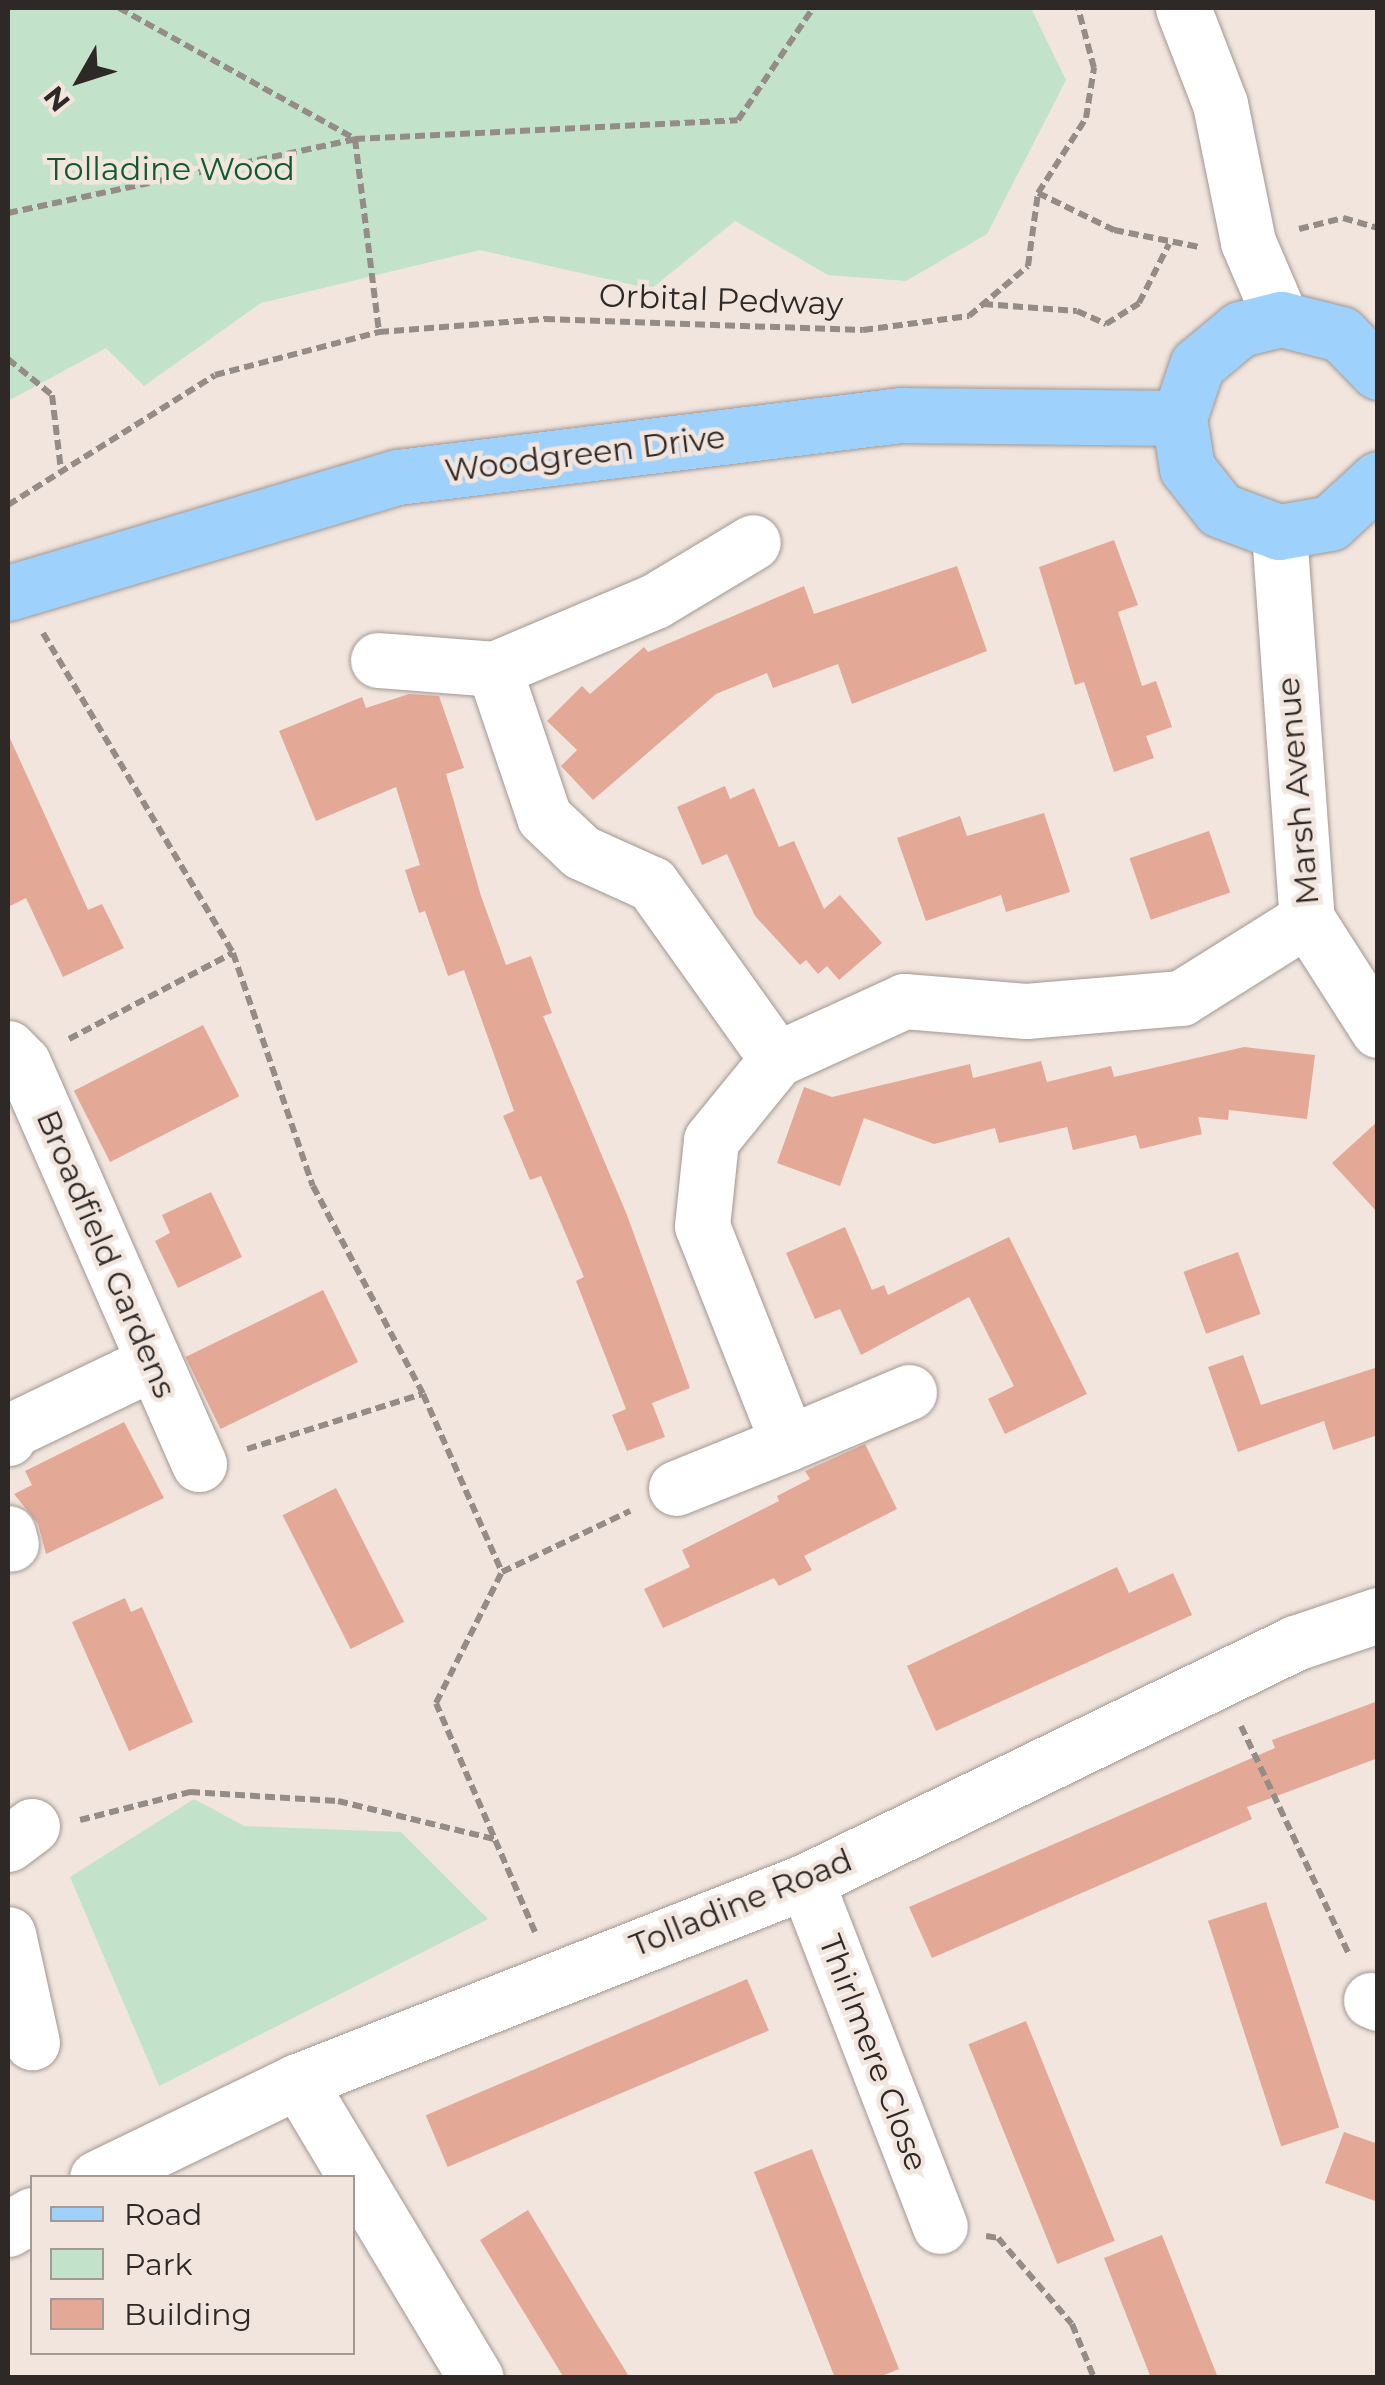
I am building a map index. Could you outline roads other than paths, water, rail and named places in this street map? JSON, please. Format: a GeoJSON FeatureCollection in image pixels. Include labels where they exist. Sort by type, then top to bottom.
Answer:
{"type":"FeatureCollection","features":[{"type":"Feature","properties":{"kind":"main road"},"geometry":{"type":"LineString","coordinates":[[1378,372],[1340,334],[1281,318],[1240,328],[1198,365],[1179,418],[1187,468],[1220,510],[1279,532],[1330,523],[1378,479]]}},
{"type":"Feature","properties":{"kind":"main road","name":"Woodgreen Drive"},"geometry":{"type":"LineString","coordinates":[[8,593],[398,477],[901,415],[1179,418]]}},
{"type":"Feature","properties":{"kind":"street"},"geometry":{"type":"LineString","coordinates":[[1183,8],[1220,104],[1248,242],[1281,318]]}},
{"type":"Feature","properties":{"kind":"street","name":"Marsh Avenue"},"geometry":{"type":"LineString","coordinates":[[1279,532],[1307,919],[1378,1030]]}},
{"type":"Feature","properties":{"kind":"street"},"geometry":{"type":"LineString","coordinates":[[378,660],[494,669],[655,601],[753,542]]}},
{"type":"Feature","properties":{"kind":"street"},"geometry":{"type":"LineString","coordinates":[[494,669],[544,817],[581,852],[652,884],[777,1059]]}},
{"type":"Feature","properties":{"kind":"street"},"geometry":{"type":"LineString","coordinates":[[788,1443],[702,1226],[710,1140],[777,1059],[904,1001],[1026,1011],[1181,998],[1307,919]]}},
{"type":"Feature","properties":{"kind":"street","name":"Broadfield Gardens"},"geometry":{"type":"LineString","coordinates":[[15,1056],[199,1464]]}},
{"type":"Feature","properties":{"kind":"street"},"geometry":{"type":"LineString","coordinates":[[8,1438],[12,1430],[152,1363]]}},
{"type":"Feature","properties":{"kind":"street"},"geometry":{"type":"LineString","coordinates":[[676,1488],[910,1392]]}},
{"type":"Feature","properties":{"kind":"street","name":"Tolladine Road"},"geometry":{"type":"LineString","coordinates":[[103,2175],[298,2081],[806,1881],[1294,1643],[1378,1615]]}},
{"type":"Feature","properties":{"kind":"street","name":"Thirlmere Close"},"geometry":{"type":"LineString","coordinates":[[806,1881],[940,2226]]}},
{"type":"Feature","properties":{"kind":"street"},"geometry":{"type":"LineString","coordinates":[[8,1934],[32,2042]]}},
{"type":"Feature","properties":{"kind":"street"},"geometry":{"type":"LineString","coordinates":[[298,2081],[354,2175]]}},
{"type":"Feature","properties":{"kind":"street"},"geometry":{"type":"LineString","coordinates":[[355,2176],[476,2378]]}},
{"type":"Feature","properties":{"kind":"street"},"geometry":{"type":"LineString","coordinates":[[8,2229],[30,2215]]}},
{"type":"Feature","properties":{"kind":"park label","name":"Tolladine Wood"},"geometry":{"type":"Point","coordinates":[171,169]}}]}
